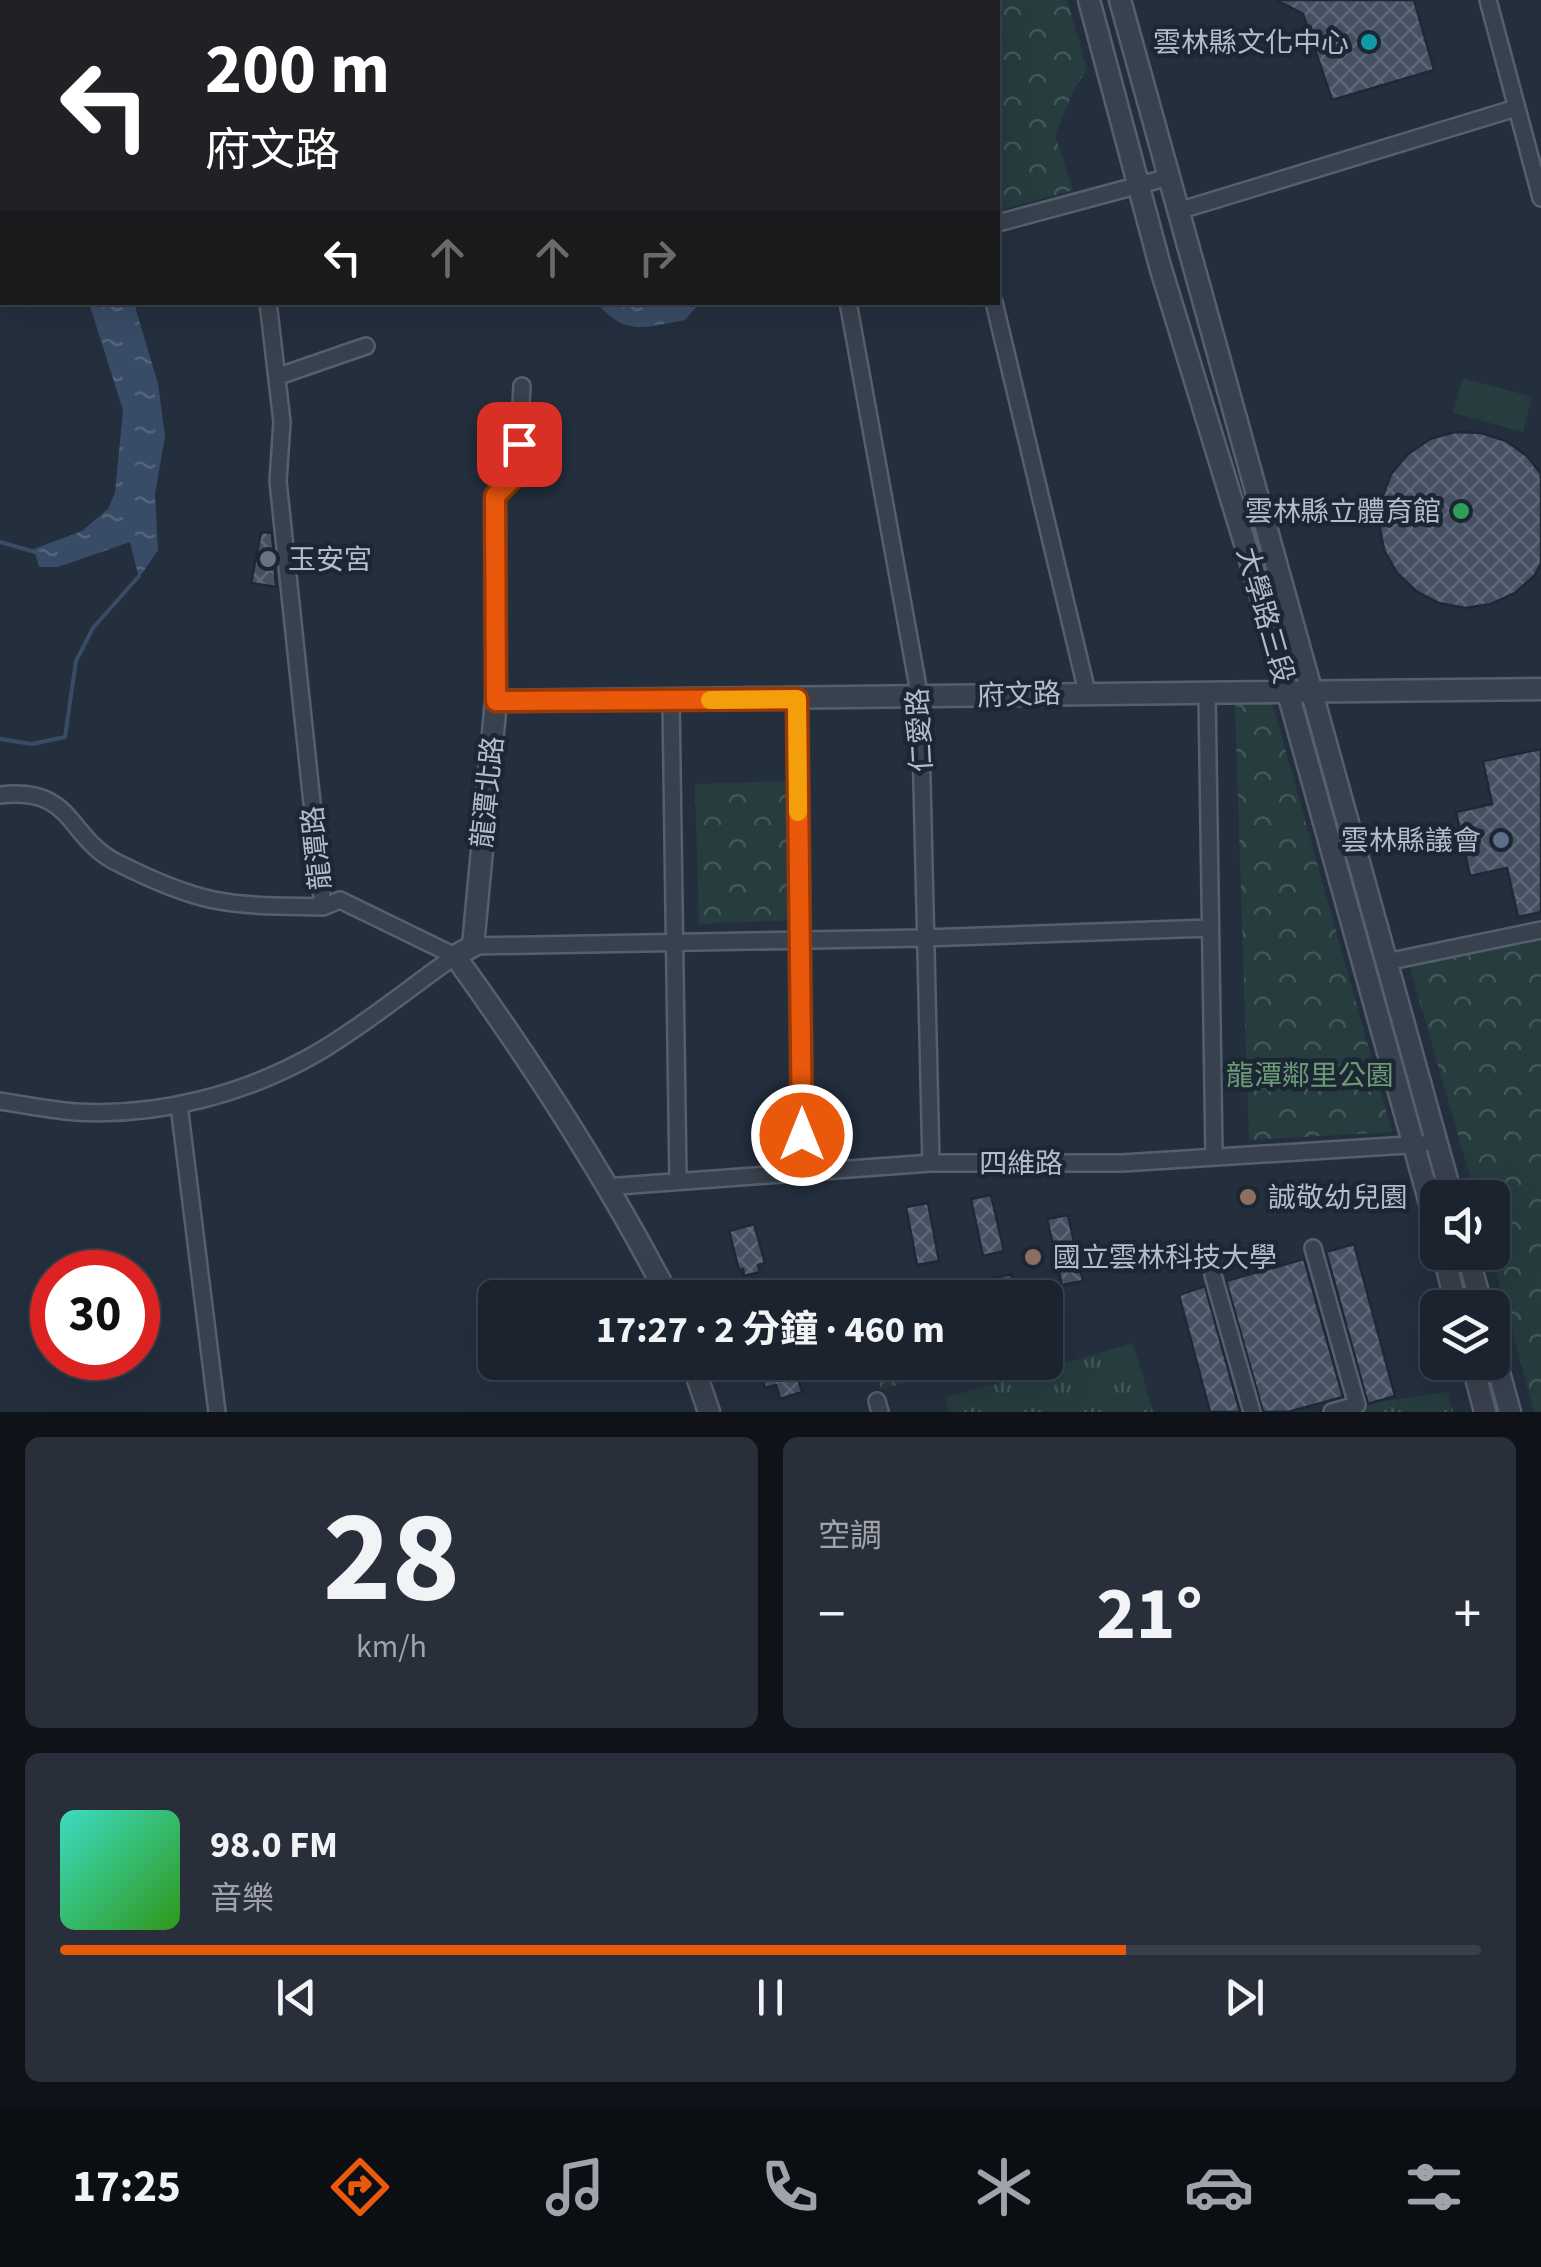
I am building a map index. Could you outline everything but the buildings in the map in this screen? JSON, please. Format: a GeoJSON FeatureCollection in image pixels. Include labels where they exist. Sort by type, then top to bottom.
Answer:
{"type":"FeatureCollection","features":[{"type":"Feature","properties":{"kind":"street","name":"大學路三段"},"geometry":{"type":"LineString","coordinates":[[1089,0],[1137,186],[1288,691],[1424,1180]]}},
{"type":"Feature","properties":{"kind":"street","name":"大學路三段"},"geometry":{"type":"LineString","coordinates":[[1120,0],[1447,1180]]}},
{"type":"Feature","properties":{"kind":"street"},"geometry":{"type":"LineString","coordinates":[[1488,0],[1541,198]]}},
{"type":"Feature","properties":{"kind":"street"},"geometry":{"type":"LineString","coordinates":[[1178,211],[1516,108]]}},
{"type":"Feature","properties":{"kind":"street"},"geometry":{"type":"LineString","coordinates":[[1000,222],[1169,178]]}},
{"type":"Feature","properties":{"kind":"street","name":"龍潭路"},"geometry":{"type":"LineString","coordinates":[[268,305],[282,422],[278,482],[323,907],[340,900],[464,951],[499,1018],[605,1187],[658,1280]]}},
{"type":"Feature","properties":{"kind":"street","name":"仁愛路"},"geometry":{"type":"LineString","coordinates":[[849,305],[920,698],[931,1164]]}},
{"type":"Feature","properties":{"kind":"street"},"geometry":{"type":"LineString","coordinates":[[995,305],[1087,692]]}},
{"type":"Feature","properties":{"kind":"street"},"geometry":{"type":"LineString","coordinates":[[278,376],[366,346]]}},
{"type":"Feature","properties":{"kind":"street","name":"龍潭北路"},"geometry":{"type":"LineString","coordinates":[[464,951],[496,701],[495,496],[517,474],[522,386]]}},
{"type":"Feature","properties":{"kind":"street","name":"府文路"},"geometry":{"type":"LineString","coordinates":[[496,701],[1541,690]]}},
{"type":"Feature","properties":{"kind":"street"},"geometry":{"type":"LineString","coordinates":[[1208,693],[1214,1155]]}},
{"type":"Feature","properties":{"kind":"street"},"geometry":{"type":"LineString","coordinates":[[797,699],[802,1174]]}},
{"type":"Feature","properties":{"kind":"street"},"geometry":{"type":"LineString","coordinates":[[671,700],[678,1180]]}},
{"type":"Feature","properties":{"kind":"street"},"geometry":{"type":"LineString","coordinates":[[0,795],[27,792],[60,805],[102,856],[211,900],[323,907]]}},
{"type":"Feature","properties":{"kind":"street"},"geometry":{"type":"LineString","coordinates":[[0,1102],[76,1112],[150,1110],[247,1085],[317,1053],[464,951],[1210,928]]}},
{"type":"Feature","properties":{"kind":"street"},"geometry":{"type":"LineString","coordinates":[[1386,962],[1541,930]]}},
{"type":"Feature","properties":{"kind":"street"},"geometry":{"type":"LineString","coordinates":[[179,1105],[217,1412]]}},
{"type":"Feature","properties":{"kind":"street","name":"四維路"},"geometry":{"type":"LineString","coordinates":[[605,1187],[931,1164],[1122,1163],[1415,1147],[1436,1139]]}},
{"type":"Feature","properties":{"kind":"street"},"geometry":{"type":"LineString","coordinates":[[1313,1248],[1357,1405],[1332,1412]]}},
{"type":"Feature","properties":{"kind":"street"},"geometry":{"type":"LineString","coordinates":[[1213,1275],[1252,1412]]}},
{"type":"Feature","properties":{"kind":"street"},"geometry":{"type":"LineString","coordinates":[[698,1380],[709,1412]]}},
{"type":"Feature","properties":{"kind":"street"},"geometry":{"type":"LineString","coordinates":[[1477,1380],[1485,1412]]}},
{"type":"Feature","properties":{"kind":"street"},"geometry":{"type":"LineString","coordinates":[[1501,1380],[1510,1412]]}},
{"type":"Feature","properties":{"kind":"green space"},"geometry":{"type":"Polygon","coordinates":[[[1000,0],[1067,0],[1087,69],[1055,135],[1073,190],[1000,210],[1000,0]]]}},
{"type":"Feature","properties":{"kind":"green space"},"geometry":{"type":"Polygon","coordinates":[[[1463,378],[1532,397],[1523,432],[1453,413],[1463,378]]]}},
{"type":"Feature","properties":{"kind":"green space","name":"龍潭鄰里公園"},"geometry":{"type":"Polygon","coordinates":[[[1271,698],[1392,1132],[1249,1140],[1235,706],[1271,698]]]}},
{"type":"Feature","properties":{"kind":"green space"},"geometry":{"type":"Polygon","coordinates":[[[792,781],[795,920],[699,924],[695,784],[792,781]]]}},
{"type":"Feature","properties":{"kind":"green space"},"geometry":{"type":"Polygon","coordinates":[[[1541,925],[1541,1412],[1534,1412],[1510,1323],[1510,1290],[1501,1290],[1496,1270],[1510,1270],[1510,1180],[1471,1180],[1405,951],[1541,925]]]}},
{"type":"Feature","properties":{"kind":"green space"},"geometry":{"type":"Polygon","coordinates":[[[1133,1343],[1153,1412],[949,1412],[945,1398],[1007,1380],[1063,1380],[1063,1363],[1133,1343]]]}},
{"type":"Feature","properties":{"kind":"green space"},"geometry":{"type":"Polygon","coordinates":[[[878,1380],[915,1380],[881,1390],[878,1380]]]}},
{"type":"Feature","properties":{"kind":"green space"},"geometry":{"type":"Polygon","coordinates":[[[1448,1392],[1453,1412],[1332,1412],[1357,1405],[1448,1392]]]}},
{"type":"Feature","properties":{"kind":"water"},"geometry":{"type":"Polygon","coordinates":[[[90,305],[135,305],[158,384],[165,436],[155,494],[158,550],[139,578],[130,542],[58,567],[39,567],[34,549],[82,531],[108,509],[115,493],[123,410],[90,305]]]}},
{"type":"Feature","properties":{"kind":"water"},"geometry":{"type":"Polygon","coordinates":[[[599,305],[698,305],[685,320],[659,325],[627,325],[599,305]]]}},
{"type":"Feature","properties":{"kind":"waterway"},"geometry":{"type":"LineString","coordinates":[[0,542],[38,553]]}},
{"type":"Feature","properties":{"kind":"waterway"},"geometry":{"type":"LineString","coordinates":[[0,739],[32,744],[65,737],[76,661],[93,628],[139,576]]}},
{"type":"Feature","properties":{"kind":"slow traffic"},"geometry":{"type":"LineString","coordinates":[[710,700],[797,699],[798,812]]}},
{"type":"Feature","properties":{"kind":"place","name":"雲林縣文化中心"},"geometry":{"type":"Point","coordinates":[1369,42]}},
{"type":"Feature","properties":{"kind":"place","name":"雲林縣立體育館"},"geometry":{"type":"Point","coordinates":[1461,511]}},
{"type":"Feature","properties":{"kind":"place","name":"玉安宮"},"geometry":{"type":"Point","coordinates":[268,559]}},
{"type":"Feature","properties":{"kind":"place","name":"雲林縣議會"},"geometry":{"type":"Point","coordinates":[1501,840]}},
{"type":"Feature","properties":{"kind":"place","name":"誠敬幼兒園"},"geometry":{"type":"Point","coordinates":[1248,1197]}},
{"type":"Feature","properties":{"kind":"place","name":"國立雲林科技大學"},"geometry":{"type":"Point","coordinates":[1033,1257]}},
{"type":"Feature","properties":{"kind":"route"},"geometry":{"type":"LineString","coordinates":[[519,444],[517,474],[495,496],[496,701],[797,699],[802,1135]]}}]}
